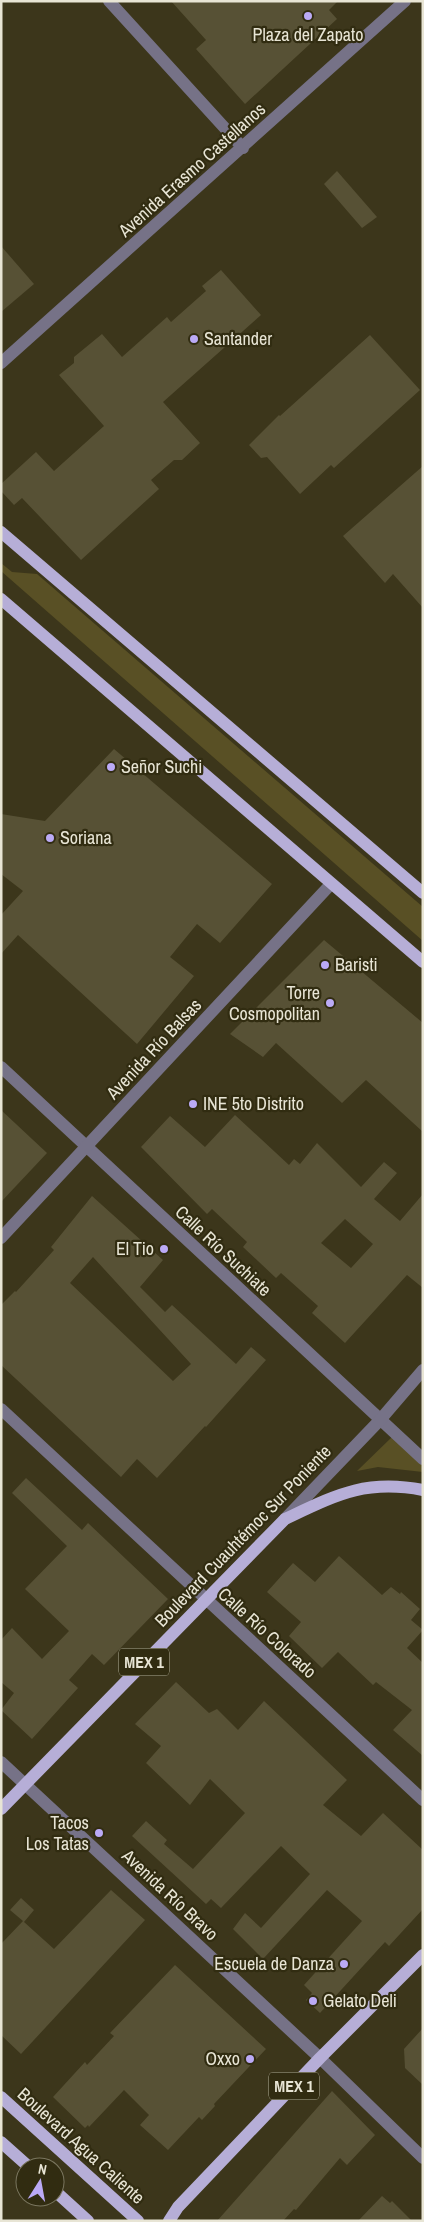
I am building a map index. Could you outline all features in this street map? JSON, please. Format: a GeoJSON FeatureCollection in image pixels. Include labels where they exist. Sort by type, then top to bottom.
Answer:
{"type":"FeatureCollection","features":[{"type":"Feature","properties":{"kind":"main road"},"geometry":{"type":"LineString","coordinates":[[1,532],[423,893]]}},
{"type":"Feature","properties":{"kind":"main road"},"geometry":{"type":"LineString","coordinates":[[1,599],[423,962]]}},
{"type":"Feature","properties":{"kind":"main road","name":"MEX 1"},"geometry":{"type":"LineString","coordinates":[[285,1519],[328,1498],[376,1485],[423,1490]]}},
{"type":"Feature","properties":{"kind":"main road","name":"Boulevard Cuauhtémoc Sur Poniente"},"geometry":{"type":"LineString","coordinates":[[2,1807],[285,1519]]}},
{"type":"Feature","properties":{"kind":"main road","name":"MEX 1"},"geometry":{"type":"LineString","coordinates":[[169,2221],[178,2207],[320,2058],[423,1955]]}},
{"type":"Feature","properties":{"kind":"main road","name":"Boulevard Agua Caliente"},"geometry":{"type":"LineString","coordinates":[[1,2096],[138,2221]]}},
{"type":"Feature","properties":{"kind":"main road"},"geometry":{"type":"LineString","coordinates":[[1,2142],[18,2157]]}},
{"type":"Feature","properties":{"kind":"main road"},"geometry":{"type":"LineString","coordinates":[[65,2200],[88,2221]]}},
{"type":"Feature","properties":{"kind":"street"},"geometry":{"type":"LineString","coordinates":[[109,1],[243,148]]}},
{"type":"Feature","properties":{"kind":"street","name":"Avenida Erasmo Castellanos"},"geometry":{"type":"LineString","coordinates":[[1,364],[405,1]]}},
{"type":"Feature","properties":{"kind":"street","name":"Avenida Río Balsas"},"geometry":{"type":"LineString","coordinates":[[1,1238],[331,884]]}},
{"type":"Feature","properties":{"kind":"street","name":"Calle Río Suchiate"},"geometry":{"type":"LineString","coordinates":[[1,1067],[423,1459]]}},
{"type":"Feature","properties":{"kind":"street","name":"Boulevard Cuauhtémoc Sur Poniente"},"geometry":{"type":"LineString","coordinates":[[285,1519],[380,1420],[423,1370]]}},
{"type":"Feature","properties":{"kind":"street","name":"Calle Río Colorado"},"geometry":{"type":"LineString","coordinates":[[1,1409],[423,1800]]}},
{"type":"Feature","properties":{"kind":"street","name":"Avenida Río Bravo"},"geometry":{"type":"LineString","coordinates":[[1,1762],[320,2058],[423,2158]]}},
{"type":"Feature","properties":{"kind":"shaded area"},"geometry":{"type":"Polygon","coordinates":[[[1,563],[12,572],[37,574],[423,907],[423,941],[1,571],[1,563]]]}},
{"type":"Feature","properties":{"kind":"shaded area"},"geometry":{"type":"Polygon","coordinates":[[[392,1437],[423,1466],[423,1472],[378,1467],[357,1471],[392,1437]]]}},
{"type":"Feature","properties":{"kind":"building"},"geometry":{"type":"Polygon","coordinates":[[[171,1],[338,1],[329,10],[337,19],[245,104],[196,49],[206,40],[171,1]]]}},
{"type":"Feature","properties":{"kind":"building"},"geometry":{"type":"Polygon","coordinates":[[[337,171],[377,217],[362,228],[324,184],[337,171]]]}},
{"type":"Feature","properties":{"kind":"building"},"geometry":{"type":"Polygon","coordinates":[[[1,246],[34,284],[1,312],[1,246]]]}},
{"type":"Feature","properties":{"kind":"building"},"geometry":{"type":"Polygon","coordinates":[[[221,270],[261,315],[163,402],[200,443],[182,460],[174,460],[151,480],[159,489],[81,560],[22,498],[14,505],[1,491],[1,484],[36,452],[54,471],[104,426],[59,375],[74,363],[74,357],[102,334],[122,357],[167,317],[171,322],[206,291],[202,286],[221,270]]]}},
{"type":"Feature","properties":{"kind":"building"},"geometry":{"type":"Polygon","coordinates":[[[370,335],[420,390],[334,468],[331,465],[300,494],[267,457],[261,458],[249,445],[279,415],[370,335]]]}},
{"type":"Feature","properties":{"kind":"building"},"geometry":{"type":"Polygon","coordinates":[[[423,466],[423,608],[393,574],[385,583],[343,536],[423,466]]]}},
{"type":"Feature","properties":{"kind":"building"},"geometry":{"type":"Polygon","coordinates":[[[114,749],[272,884],[220,943],[197,924],[170,957],[194,976],[137,1044],[18,935],[1,954],[1,915],[23,891],[1,874],[1,814],[45,821],[114,749]]]}},
{"type":"Feature","properties":{"kind":"building","name":"Torre Cosmopolitan"},"geometry":{"type":"Polygon","coordinates":[[[324,940],[423,1023],[423,1132],[366,1080],[342,1103],[276,1043],[263,1057],[230,1034],[324,940]]]}},
{"type":"Feature","properties":{"kind":"building"},"geometry":{"type":"Polygon","coordinates":[[[1,1110],[47,1153],[1,1202],[1,1110]]]}},
{"type":"Feature","properties":{"kind":"building"},"geometry":{"type":"Polygon","coordinates":[[[235,1115],[289,1165],[294,1159],[300,1164],[317,1143],[361,1187],[384,1162],[397,1173],[374,1199],[400,1221],[423,1194],[423,1288],[407,1275],[345,1343],[312,1313],[318,1306],[281,1273],[276,1278],[243,1247],[247,1242],[212,1209],[207,1214],[141,1147],[170,1116],[205,1147],[235,1115]],[[345,1219],[321,1243],[351,1268],[373,1244],[345,1219]]]}},
{"type":"Feature","properties":{"kind":"building"},"geometry":{"type":"Polygon","coordinates":[[[92,1196],[163,1260],[140,1287],[165,1312],[172,1305],[236,1364],[251,1347],[266,1360],[157,1478],[137,1459],[121,1477],[1,1365],[1,1305],[16,1292],[54,1250],[51,1247],[92,1196]],[[93,1257],[70,1283],[173,1381],[191,1364],[93,1257]]]}},
{"type":"Feature","properties":{"kind":"building"},"geometry":{"type":"Polygon","coordinates":[[[26,1478],[82,1530],[88,1523],[168,1599],[104,1665],[92,1654],[69,1680],[78,1688],[32,1739],[1,1710],[14,1693],[1,1682],[1,1640],[12,1628],[42,1659],[69,1631],[25,1589],[67,1546],[12,1493],[26,1478]]]}},
{"type":"Feature","properties":{"kind":"building"},"geometry":{"type":"Polygon","coordinates":[[[339,1556],[382,1595],[391,1587],[400,1594],[401,1592],[420,1609],[411,1620],[423,1630],[407,1648],[423,1663],[423,1756],[393,1730],[412,1710],[376,1682],[373,1685],[338,1652],[322,1668],[289,1636],[301,1622],[267,1592],[293,1563],[315,1582],[339,1556]]]}},
{"type":"Feature","properties":{"kind":"building"},"geometry":{"type":"Polygon","coordinates":[[[176,1682],[209,1713],[217,1709],[238,1730],[264,1701],[347,1780],[323,1805],[361,1836],[383,1813],[423,1850],[423,1909],[389,1946],[385,1942],[320,2013],[306,2000],[312,1993],[304,1985],[362,1921],[327,1890],[263,1959],[233,1929],[245,1913],[261,1928],[310,1874],[281,1846],[221,1908],[211,1899],[206,1904],[132,1836],[146,1821],[167,1840],[164,1844],[193,1869],[245,1813],[210,1779],[190,1805],[146,1763],[161,1746],[135,1724],[176,1682]]]}},
{"type":"Feature","properties":{"kind":"building"},"geometry":{"type":"Polygon","coordinates":[[[111,1890],[145,1920],[21,2054],[1,2035],[1,1944],[23,1921],[10,1910],[21,1898],[34,1910],[24,1922],[54,1949],[111,1890]]]}},
{"type":"Feature","properties":{"kind":"building"},"geometry":{"type":"Polygon","coordinates":[[[175,1965],[266,2049],[214,2104],[215,2106],[202,2120],[199,2117],[168,2150],[140,2125],[149,2115],[124,2090],[89,2127],[88,2125],[85,2128],[53,2097],[85,2062],[87,2065],[114,2036],[110,2033],[175,1965]]]}},
{"type":"Feature","properties":{"kind":"building"},"geometry":{"type":"Polygon","coordinates":[[[423,2028],[423,2085],[405,2068],[404,2049],[423,2028]]]}},
{"type":"Feature","properties":{"kind":"building"},"geometry":{"type":"Polygon","coordinates":[[[332,2091],[375,2135],[347,2165],[340,2158],[296,2210],[294,2209],[283,2221],[217,2221],[332,2091]]]}},
{"type":"Feature","properties":{"kind":"building"},"geometry":{"type":"Polygon","coordinates":[[[382,2196],[390,2203],[392,2201],[412,2221],[358,2221],[382,2196]]]}},
{"type":"Feature","properties":{"kind":"place","name":"Plaza del Zapato"},"geometry":{"type":"Point","coordinates":[308,16]}},
{"type":"Feature","properties":{"kind":"place","name":"Santander"},"geometry":{"type":"Point","coordinates":[194,339]}},
{"type":"Feature","properties":{"kind":"place","name":"Señor Suchi"},"geometry":{"type":"Point","coordinates":[111,767]}},
{"type":"Feature","properties":{"kind":"place","name":"Soriana"},"geometry":{"type":"Point","coordinates":[50,838]}},
{"type":"Feature","properties":{"kind":"place","name":"Baristi"},"geometry":{"type":"Point","coordinates":[325,965]}},
{"type":"Feature","properties":{"kind":"place","name":"Torre Cosmopolitan"},"geometry":{"type":"Point","coordinates":[330,1003]}},
{"type":"Feature","properties":{"kind":"place","name":"INE 5to Distrito"},"geometry":{"type":"Point","coordinates":[193,1104]}},
{"type":"Feature","properties":{"kind":"place","name":"El Tio"},"geometry":{"type":"Point","coordinates":[164,1249]}},
{"type":"Feature","properties":{"kind":"place","name":"Tacos Los Tatas"},"geometry":{"type":"Point","coordinates":[99,1833]}},
{"type":"Feature","properties":{"kind":"place","name":"Escuela de Danza"},"geometry":{"type":"Point","coordinates":[344,1964]}},
{"type":"Feature","properties":{"kind":"place","name":"Gelato Deli"},"geometry":{"type":"Point","coordinates":[313,2001]}},
{"type":"Feature","properties":{"kind":"place","name":"Oxxo"},"geometry":{"type":"Point","coordinates":[250,2059]}}]}
